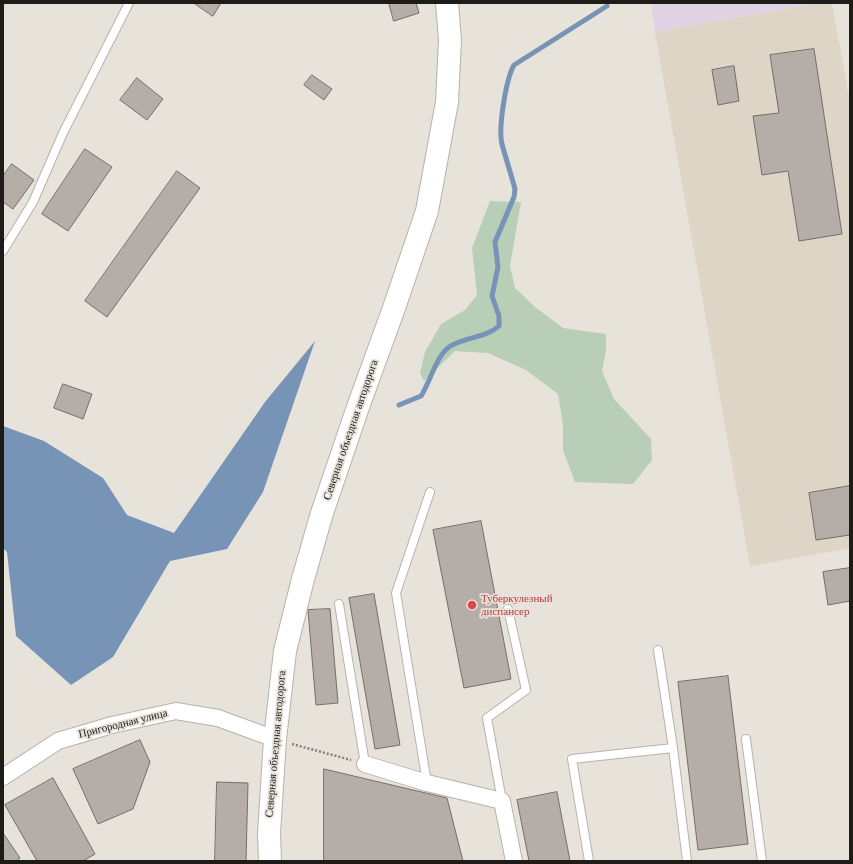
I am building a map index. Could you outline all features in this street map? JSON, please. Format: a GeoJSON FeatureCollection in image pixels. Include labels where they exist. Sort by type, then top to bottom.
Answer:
{"type":"FeatureCollection","features":[{"type":"Feature","properties":{"kind":"street","name":"Северная объездная автодорога"},"geometry":{"type":"LineString","coordinates":[[270,861],[269,833],[274,738],[284,652],[303,579],[355,414],[427,211],[447,102],[450,40],[447,3]]}},
{"type":"Feature","properties":{"kind":"street","name":"Пригородная улица"},"geometry":{"type":"LineString","coordinates":[[3,777],[58,741],[112,725],[176,711],[218,718],[274,738]]}},
{"type":"Feature","properties":{"kind":"street"},"geometry":{"type":"LineString","coordinates":[[365,764],[427,783],[502,801],[514,861]]}},
{"type":"Feature","properties":{"kind":"lane"},"geometry":{"type":"LineString","coordinates":[[3,251],[33,202],[63,133],[129,3]]}},
{"type":"Feature","properties":{"kind":"lane"},"geometry":{"type":"LineString","coordinates":[[427,783],[396,593],[430,492]]}},
{"type":"Feature","properties":{"kind":"lane"},"geometry":{"type":"LineString","coordinates":[[340,604],[365,764]]}},
{"type":"Feature","properties":{"kind":"lane"},"geometry":{"type":"LineString","coordinates":[[502,801],[487,718],[526,690],[508,609]]}},
{"type":"Feature","properties":{"kind":"lane"},"geometry":{"type":"LineString","coordinates":[[658,650],[673,748],[687,861]]}},
{"type":"Feature","properties":{"kind":"lane"},"geometry":{"type":"LineString","coordinates":[[746,739],[762,861]]}},
{"type":"Feature","properties":{"kind":"lane"},"geometry":{"type":"LineString","coordinates":[[589,861],[572,759],[673,748]]}},
{"type":"Feature","properties":{"kind":"path"},"geometry":{"type":"LineString","coordinates":[[274,738],[365,764]]}},
{"type":"Feature","properties":{"kind":"shaded area"},"geometry":{"type":"Polygon","coordinates":[[[651,3],[816,3],[655,32],[651,3]]]}},
{"type":"Feature","properties":{"kind":"shaded area"},"geometry":{"type":"Polygon","coordinates":[[[816,3],[832,3],[850,103],[850,548],[750,566],[655,32],[816,3]]]}},
{"type":"Feature","properties":{"kind":"green space"},"geometry":{"type":"Polygon","coordinates":[[[490,201],[521,202],[510,266],[515,288],[535,307],[563,328],[606,334],[606,350],[602,371],[614,399],[651,439],[652,460],[633,484],[575,482],[563,450],[563,425],[558,394],[526,370],[488,353],[455,351],[424,381],[420,373],[425,352],[441,324],[465,310],[477,295],[472,248],[490,201]]]}},
{"type":"Feature","properties":{"kind":"water"},"geometry":{"type":"Polygon","coordinates":[[[315,341],[263,492],[227,549],[170,561],[113,657],[71,685],[16,636],[7,552],[3,548],[3,426],[44,441],[103,478],[127,515],[174,533],[265,402],[315,341]]]}},
{"type":"Feature","properties":{"kind":"building"},"geometry":{"type":"Polygon","coordinates":[[[194,3],[221,3],[213,16],[194,3]]]}},
{"type":"Feature","properties":{"kind":"building"},"geometry":{"type":"Polygon","coordinates":[[[389,3],[416,3],[419,13],[394,21],[389,3]]]}},
{"type":"Feature","properties":{"kind":"building"},"geometry":{"type":"Polygon","coordinates":[[[814,49],[842,234],[799,241],[788,171],[762,175],[753,116],[779,113],[770,55],[814,49]]]}},
{"type":"Feature","properties":{"kind":"building"},"geometry":{"type":"Polygon","coordinates":[[[734,66],[739,101],[718,105],[712,70],[734,66]]]}},
{"type":"Feature","properties":{"kind":"building"},"geometry":{"type":"Polygon","coordinates":[[[312,75],[332,89],[324,100],[304,85],[312,75]]]}},
{"type":"Feature","properties":{"kind":"building"},"geometry":{"type":"Polygon","coordinates":[[[137,78],[163,99],[147,120],[120,100],[137,78]]]}},
{"type":"Feature","properties":{"kind":"building"},"geometry":{"type":"Polygon","coordinates":[[[85,149],[112,167],[68,231],[42,214],[85,149]]]}},
{"type":"Feature","properties":{"kind":"building"},"geometry":{"type":"Polygon","coordinates":[[[12,164],[34,180],[13,209],[3,202],[3,176],[12,164]]]}},
{"type":"Feature","properties":{"kind":"building"},"geometry":{"type":"Polygon","coordinates":[[[177,171],[200,188],[107,317],[85,301],[177,171]]]}},
{"type":"Feature","properties":{"kind":"building"},"geometry":{"type":"Polygon","coordinates":[[[63,384],[92,394],[83,419],[54,408],[63,384]]]}},
{"type":"Feature","properties":{"kind":"building"},"geometry":{"type":"Polygon","coordinates":[[[850,486],[850,535],[816,540],[809,493],[850,486]]]}},
{"type":"Feature","properties":{"kind":"building","name":"Туберкулезный диспансер"},"geometry":{"type":"Polygon","coordinates":[[[481,521],[511,679],[464,688],[433,530],[481,521]]]}},
{"type":"Feature","properties":{"kind":"building"},"geometry":{"type":"Polygon","coordinates":[[[850,568],[850,601],[828,605],[823,572],[850,568]]]}},
{"type":"Feature","properties":{"kind":"building"},"geometry":{"type":"Polygon","coordinates":[[[374,594],[400,745],[375,749],[349,598],[374,594]]]}},
{"type":"Feature","properties":{"kind":"building"},"geometry":{"type":"Polygon","coordinates":[[[330,609],[338,703],[316,705],[308,610],[330,609]]]}},
{"type":"Feature","properties":{"kind":"building"},"geometry":{"type":"Polygon","coordinates":[[[728,676],[748,844],[698,850],[678,682],[728,676]]]}},
{"type":"Feature","properties":{"kind":"building"},"geometry":{"type":"Polygon","coordinates":[[[140,740],[150,762],[133,809],[98,824],[73,769],[140,740]]]}},
{"type":"Feature","properties":{"kind":"building"},"geometry":{"type":"Polygon","coordinates":[[[324,769],[447,798],[463,861],[324,861],[324,769]]]}},
{"type":"Feature","properties":{"kind":"building"},"geometry":{"type":"Polygon","coordinates":[[[53,778],[95,854],[83,861],[37,861],[5,805],[53,778]]]}},
{"type":"Feature","properties":{"kind":"building"},"geometry":{"type":"Polygon","coordinates":[[[217,782],[248,783],[246,861],[215,861],[217,782]]]}},
{"type":"Feature","properties":{"kind":"building"},"geometry":{"type":"Polygon","coordinates":[[[557,792],[570,861],[529,861],[517,800],[557,792]]]}},
{"type":"Feature","properties":{"kind":"building"},"geometry":{"type":"Polygon","coordinates":[[[3,833],[20,858],[16,861],[3,861],[3,833]]]}},
{"type":"Feature","properties":{"kind":"waterway"},"geometry":{"type":"LineString","coordinates":[[399,405],[421,396],[437,363],[449,347],[461,341],[488,333],[499,326],[499,316],[492,296],[498,267],[495,242],[514,197],[515,189],[502,144],[501,127],[508,81],[514,65],[607,6]]}},
{"type":"Feature","properties":{"kind":"place","name":"Туберкулезный диспансер"},"geometry":{"type":"Point","coordinates":[472,605]}}]}
